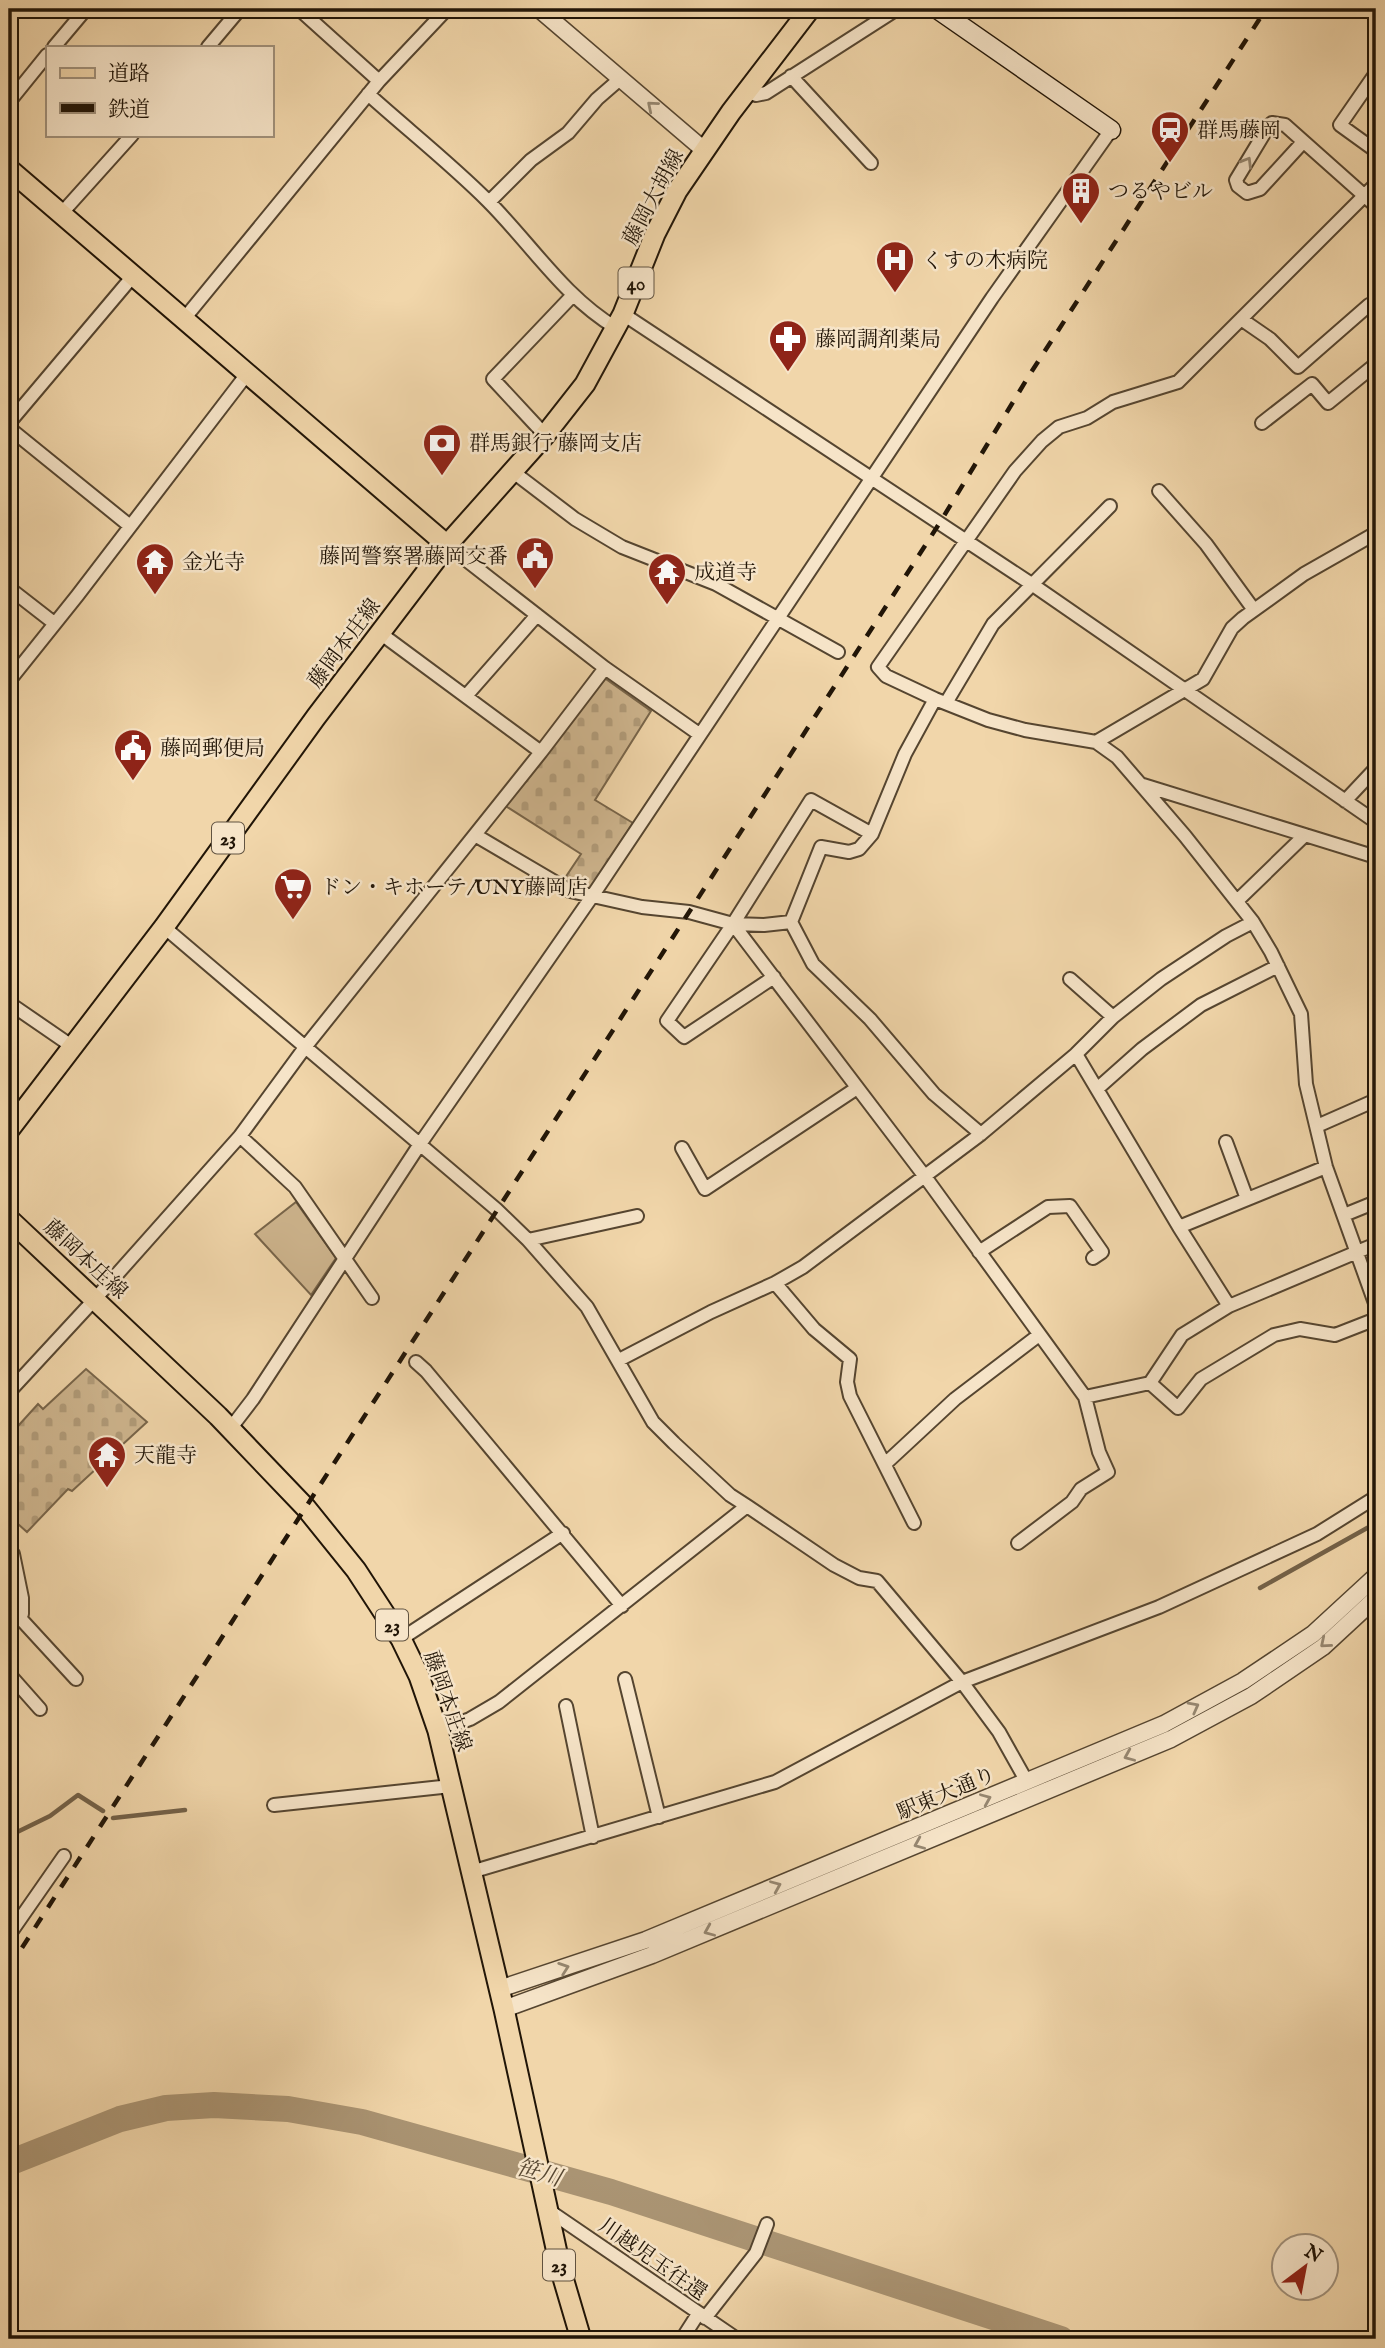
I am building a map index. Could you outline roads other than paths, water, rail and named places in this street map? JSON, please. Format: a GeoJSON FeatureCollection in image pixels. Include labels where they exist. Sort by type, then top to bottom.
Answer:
{"type":"FeatureCollection","features":[{"type":"Feature","properties":{"kind":"main road","name":"藤岡大胡線"},"geometry":{"type":"LineString","coordinates":[[447,545],[545,435],[585,384],[620,321],[665,214],[704,150],[810,9]]}},
{"type":"Feature","properties":{"kind":"main road"},"geometry":{"type":"LineString","coordinates":[[937,9],[1111,130]]}},
{"type":"Feature","properties":{"kind":"main road"},"geometry":{"type":"LineString","coordinates":[[9,169],[447,545]]}},
{"type":"Feature","properties":{"kind":"main road","name":"藤岡本庄線"},"geometry":{"type":"LineString","coordinates":[[9,1130],[164,927],[286,757],[447,545]]}},
{"type":"Feature","properties":{"kind":"main road","name":"藤岡本庄線"},"geometry":{"type":"LineString","coordinates":[[9,1219],[230,1429],[306,1508],[338,1547],[401,1639],[419,1676],[438,1731],[504,2009],[561,2272],[581,2339]]}},
{"type":"Feature","properties":{"kind":"street"},"geometry":{"type":"LineString","coordinates":[[55,46],[86,9]]}},
{"type":"Feature","properties":{"kind":"street"},"geometry":{"type":"LineString","coordinates":[[209,46],[240,9]]}},
{"type":"Feature","properties":{"kind":"street"},"geometry":{"type":"LineString","coordinates":[[299,9],[379,81]]}},
{"type":"Feature","properties":{"kind":"street"},"geometry":{"type":"LineString","coordinates":[[184,320],[368,94],[447,9]]}},
{"type":"Feature","properties":{"kind":"street"},"geometry":{"type":"LineString","coordinates":[[539,9],[704,150]]}},
{"type":"Feature","properties":{"kind":"street"},"geometry":{"type":"LineString","coordinates":[[746,91],[756,95],[766,93],[897,9]]}},
{"type":"Feature","properties":{"kind":"street"},"geometry":{"type":"LineString","coordinates":[[9,102],[46,56]]}},
{"type":"Feature","properties":{"kind":"street"},"geometry":{"type":"LineString","coordinates":[[1376,73],[1340,125],[1376,151]]}},
{"type":"Feature","properties":{"kind":"street"},"geometry":{"type":"LineString","coordinates":[[791,76],[871,163]]}},
{"type":"Feature","properties":{"kind":"street"},"geometry":{"type":"LineString","coordinates":[[489,202],[531,160],[568,133],[597,99],[620,79]]}},
{"type":"Feature","properties":{"kind":"street"},"geometry":{"type":"LineString","coordinates":[[368,94],[489,202],[573,295],[598,317],[620,321],[873,478],[1376,822]]}},
{"type":"Feature","properties":{"kind":"street"},"geometry":{"type":"LineString","coordinates":[[1303,142],[1260,189],[1247,193],[1238,186],[1237,180],[1272,123],[1284,125],[1371,201]]}},
{"type":"Feature","properties":{"kind":"street"},"geometry":{"type":"LineString","coordinates":[[230,1429],[253,1399],[420,1143],[593,895],[992,298],[1111,130]]}},
{"type":"Feature","properties":{"kind":"street"},"geometry":{"type":"LineString","coordinates":[[61,214],[131,136]]}},
{"type":"Feature","properties":{"kind":"street"},"geometry":{"type":"LineString","coordinates":[[1376,184],[1371,201],[1241,319],[1178,382],[1113,402],[1087,418],[1059,427],[1042,441],[1015,471],[878,667],[886,676],[988,720],[1024,730],[1096,742],[1117,757],[1141,784],[1237,901],[1253,922],[1278,966],[1301,1014],[1306,1084],[1326,1167],[1376,1306]]}},
{"type":"Feature","properties":{"kind":"street"},"geometry":{"type":"LineString","coordinates":[[130,526],[9,425],[133,276]]}},
{"type":"Feature","properties":{"kind":"street"},"geometry":{"type":"LineString","coordinates":[[545,435],[493,379],[573,295]]}},
{"type":"Feature","properties":{"kind":"street"},"geometry":{"type":"LineString","coordinates":[[1298,367],[1369,305],[1376,314]]}},
{"type":"Feature","properties":{"kind":"street"},"geometry":{"type":"LineString","coordinates":[[1241,319],[1270,339],[1328,403],[1376,364]]}},
{"type":"Feature","properties":{"kind":"street"},"geometry":{"type":"LineString","coordinates":[[9,681],[247,374]]}},
{"type":"Feature","properties":{"kind":"street"},"geometry":{"type":"LineString","coordinates":[[1262,423],[1312,384]]}},
{"type":"Feature","properties":{"kind":"street"},"geometry":{"type":"LineString","coordinates":[[512,471],[575,519],[622,547],[716,584],[838,652]]}},
{"type":"Feature","properties":{"kind":"street"},"geometry":{"type":"LineString","coordinates":[[1158,491],[1206,544],[1254,610]]}},
{"type":"Feature","properties":{"kind":"street"},"geometry":{"type":"LineString","coordinates":[[981,1135],[934,1094],[870,1019],[813,964],[791,922],[821,846],[849,852],[859,849],[872,834],[905,754],[993,624],[1110,506]]}},
{"type":"Feature","properties":{"kind":"street"},"geometry":{"type":"LineString","coordinates":[[1096,742],[1203,679],[1232,628],[1304,574],[1376,533]]}},
{"type":"Feature","properties":{"kind":"street"},"geometry":{"type":"LineString","coordinates":[[447,545],[605,668],[699,734]]}},
{"type":"Feature","properties":{"kind":"street"},"geometry":{"type":"LineString","coordinates":[[9,588],[54,623]]}},
{"type":"Feature","properties":{"kind":"street"},"geometry":{"type":"LineString","coordinates":[[466,696],[537,615]]}},
{"type":"Feature","properties":{"kind":"street"},"geometry":{"type":"LineString","coordinates":[[380,634],[541,752]]}},
{"type":"Feature","properties":{"kind":"street"},"geometry":{"type":"LineString","coordinates":[[9,1392],[240,1136],[306,1046],[605,668]]}},
{"type":"Feature","properties":{"kind":"street"},"geometry":{"type":"LineString","coordinates":[[1345,801],[1376,768]]}},
{"type":"Feature","properties":{"kind":"street"},"geometry":{"type":"LineString","coordinates":[[1141,784],[1376,857]]}},
{"type":"Feature","properties":{"kind":"street"},"geometry":{"type":"LineString","coordinates":[[774,977],[684,1037],[667,1021],[733,924],[811,800],[872,834]]}},
{"type":"Feature","properties":{"kind":"street"},"geometry":{"type":"LineString","coordinates":[[475,835],[570,891],[642,907],[689,912],[733,924],[791,922]]}},
{"type":"Feature","properties":{"kind":"street"},"geometry":{"type":"LineString","coordinates":[[1237,901],[1305,835]]}},
{"type":"Feature","properties":{"kind":"street"},"geometry":{"type":"LineString","coordinates":[[619,1360],[803,1267],[981,1135],[1161,979],[1226,936],[1253,922]]}},
{"type":"Feature","properties":{"kind":"street"},"geometry":{"type":"LineString","coordinates":[[733,924],[926,1178],[1085,1397],[1099,1452],[1108,1472],[1081,1489],[1072,1502],[1017,1543]]}},
{"type":"Feature","properties":{"kind":"street"},"geometry":{"type":"LineString","coordinates":[[164,927],[420,1143],[496,1209],[527,1240],[587,1307],[653,1422],[730,1495],[834,1565],[859,1578],[877,1581],[962,1682],[999,1732],[1027,1782]]}},
{"type":"Feature","properties":{"kind":"street"},"geometry":{"type":"LineString","coordinates":[[1097,1089],[1142,1049],[1201,1006],[1278,966]]}},
{"type":"Feature","properties":{"kind":"street"},"geometry":{"type":"LineString","coordinates":[[1070,979],[1114,1017]]}},
{"type":"Feature","properties":{"kind":"street"},"geometry":{"type":"LineString","coordinates":[[9,1003],[73,1048]]}},
{"type":"Feature","properties":{"kind":"street"},"geometry":{"type":"LineString","coordinates":[[1076,1054],[1229,1306]]}},
{"type":"Feature","properties":{"kind":"street"},"geometry":{"type":"LineString","coordinates":[[682,1148],[705,1189],[857,1088]]}},
{"type":"Feature","properties":{"kind":"street"},"geometry":{"type":"LineString","coordinates":[[1317,1126],[1376,1100]]}},
{"type":"Feature","properties":{"kind":"street"},"geometry":{"type":"LineString","coordinates":[[240,1136],[295,1187],[373,1298]]}},
{"type":"Feature","properties":{"kind":"street"},"geometry":{"type":"LineString","coordinates":[[1226,1142],[1247,1199]]}},
{"type":"Feature","properties":{"kind":"street"},"geometry":{"type":"LineString","coordinates":[[1179,1227],[1326,1167]]}},
{"type":"Feature","properties":{"kind":"street"},"geometry":{"type":"LineString","coordinates":[[1344,1215],[1376,1202]]}},
{"type":"Feature","properties":{"kind":"street"},"geometry":{"type":"LineString","coordinates":[[979,1252],[1048,1207],[1070,1206],[1102,1252],[1093,1258]]}},
{"type":"Feature","properties":{"kind":"street"},"geometry":{"type":"LineString","coordinates":[[527,1240],[637,1216]]}},
{"type":"Feature","properties":{"kind":"street"},"geometry":{"type":"LineString","coordinates":[[1085,1397],[1150,1383],[1182,1335],[1229,1306],[1376,1244]]}},
{"type":"Feature","properties":{"kind":"street"},"geometry":{"type":"LineString","coordinates":[[775,1283],[814,1329],[849,1359],[847,1381],[850,1396],[914,1523]]}},
{"type":"Feature","properties":{"kind":"street"},"geometry":{"type":"LineString","coordinates":[[1150,1383],[1178,1408],[1201,1379],[1274,1335],[1300,1329],[1335,1335],[1376,1319]]}},
{"type":"Feature","properties":{"kind":"street"},"geometry":{"type":"LineString","coordinates":[[885,1464],[954,1399],[1039,1335]]}},
{"type":"Feature","properties":{"kind":"street"},"geometry":{"type":"LineString","coordinates":[[416,1362],[622,1606]]}},
{"type":"Feature","properties":{"kind":"street"},"geometry":{"type":"LineString","coordinates":[[471,1872],[775,1782],[962,1682],[1159,1607],[1317,1534],[1376,1497]]}},
{"type":"Feature","properties":{"kind":"street"},"geometry":{"type":"LineString","coordinates":[[438,1731],[470,1719],[499,1702],[747,1506]]}},
{"type":"Feature","properties":{"kind":"street"},"geometry":{"type":"LineString","coordinates":[[401,1639],[563,1533]]}},
{"type":"Feature","properties":{"kind":"street"},"geometry":{"type":"LineString","coordinates":[[9,1549],[13,1554],[22,1598],[22,1614],[9,1627]]}},
{"type":"Feature","properties":{"kind":"street","name":"駅東大通り"},"geometry":{"type":"LineString","coordinates":[[499,1989],[646,1940],[1164,1724],[1243,1681],[1313,1634],[1376,1576]]}},
{"type":"Feature","properties":{"kind":"street","name":"駅東大通り"},"geometry":{"type":"LineString","coordinates":[[504,2009],[652,1955],[1171,1739],[1251,1696],[1323,1647],[1376,1598]]}},
{"type":"Feature","properties":{"kind":"street"},"geometry":{"type":"LineString","coordinates":[[19,1617],[76,1679]]}},
{"type":"Feature","properties":{"kind":"street"},"geometry":{"type":"LineString","coordinates":[[9,1674],[40,1709]]}},
{"type":"Feature","properties":{"kind":"street"},"geometry":{"type":"LineString","coordinates":[[625,1679],[659,1817]]}},
{"type":"Feature","properties":{"kind":"street"},"geometry":{"type":"LineString","coordinates":[[566,1706],[593,1837]]}},
{"type":"Feature","properties":{"kind":"street"},"geometry":{"type":"LineString","coordinates":[[274,1805],[451,1786]]}},
{"type":"Feature","properties":{"kind":"street"},"geometry":{"type":"LineString","coordinates":[[9,1934],[64,1856]]}},
{"type":"Feature","properties":{"kind":"street","name":"川越児玉往還"},"geometry":{"type":"LineString","coordinates":[[548,2210],[737,2339]]}},
{"type":"Feature","properties":{"kind":"street"},"geometry":{"type":"LineString","coordinates":[[682,2339],[755,2253],[767,2224]]}},
{"type":"Feature","properties":{"kind":"waterway"},"geometry":{"type":"LineString","coordinates":[[1260,1588],[1376,1523]]}},
{"type":"Feature","properties":{"kind":"waterway"},"geometry":{"type":"LineString","coordinates":[[9,1836],[50,1816],[78,1795],[103,1811]]}},
{"type":"Feature","properties":{"kind":"waterway"},"geometry":{"type":"LineString","coordinates":[[113,1818],[185,1810]]}},
{"type":"Feature","properties":{"kind":"waterway","name":"笹川"},"geometry":{"type":"LineString","coordinates":[[9,2163],[120,2119],[166,2108],[214,2105],[288,2109],[362,2122],[611,2192],[1061,2339]]}},
{"type":"Feature","properties":{"kind":"railway"},"geometry":{"type":"LineString","coordinates":[[9,1968],[939,524],[1030,374],[1266,9]]}},
{"type":"Feature","properties":{"kind":"place","name":"群馬藤岡"},"geometry":{"type":"Point","coordinates":[1170,164]}},
{"type":"Feature","properties":{"kind":"place","name":"つるやビル"},"geometry":{"type":"Point","coordinates":[1081,225]}},
{"type":"Feature","properties":{"kind":"place","name":"くすの木病院"},"geometry":{"type":"Point","coordinates":[895,294]}},
{"type":"Feature","properties":{"kind":"place","name":"藤岡調剤薬局"},"geometry":{"type":"Point","coordinates":[788,373]}},
{"type":"Feature","properties":{"kind":"place","name":"群馬銀行 藤岡支店"},"geometry":{"type":"Point","coordinates":[442,477]}},
{"type":"Feature","properties":{"kind":"place","name":"藤岡警察署藤岡交番"},"geometry":{"type":"Point","coordinates":[535,590]}},
{"type":"Feature","properties":{"kind":"place","name":"金光寺"},"geometry":{"type":"Point","coordinates":[155,596]}},
{"type":"Feature","properties":{"kind":"place","name":"成道寺"},"geometry":{"type":"Point","coordinates":[667,606]}},
{"type":"Feature","properties":{"kind":"place","name":"藤岡郵便局"},"geometry":{"type":"Point","coordinates":[133,782]}},
{"type":"Feature","properties":{"kind":"place","name":"ドン・キホーテ/UNY藤岡店"},"geometry":{"type":"Point","coordinates":[293,921]}},
{"type":"Feature","properties":{"kind":"place","name":"天龍寺"},"geometry":{"type":"Point","coordinates":[107,1489]}}]}
